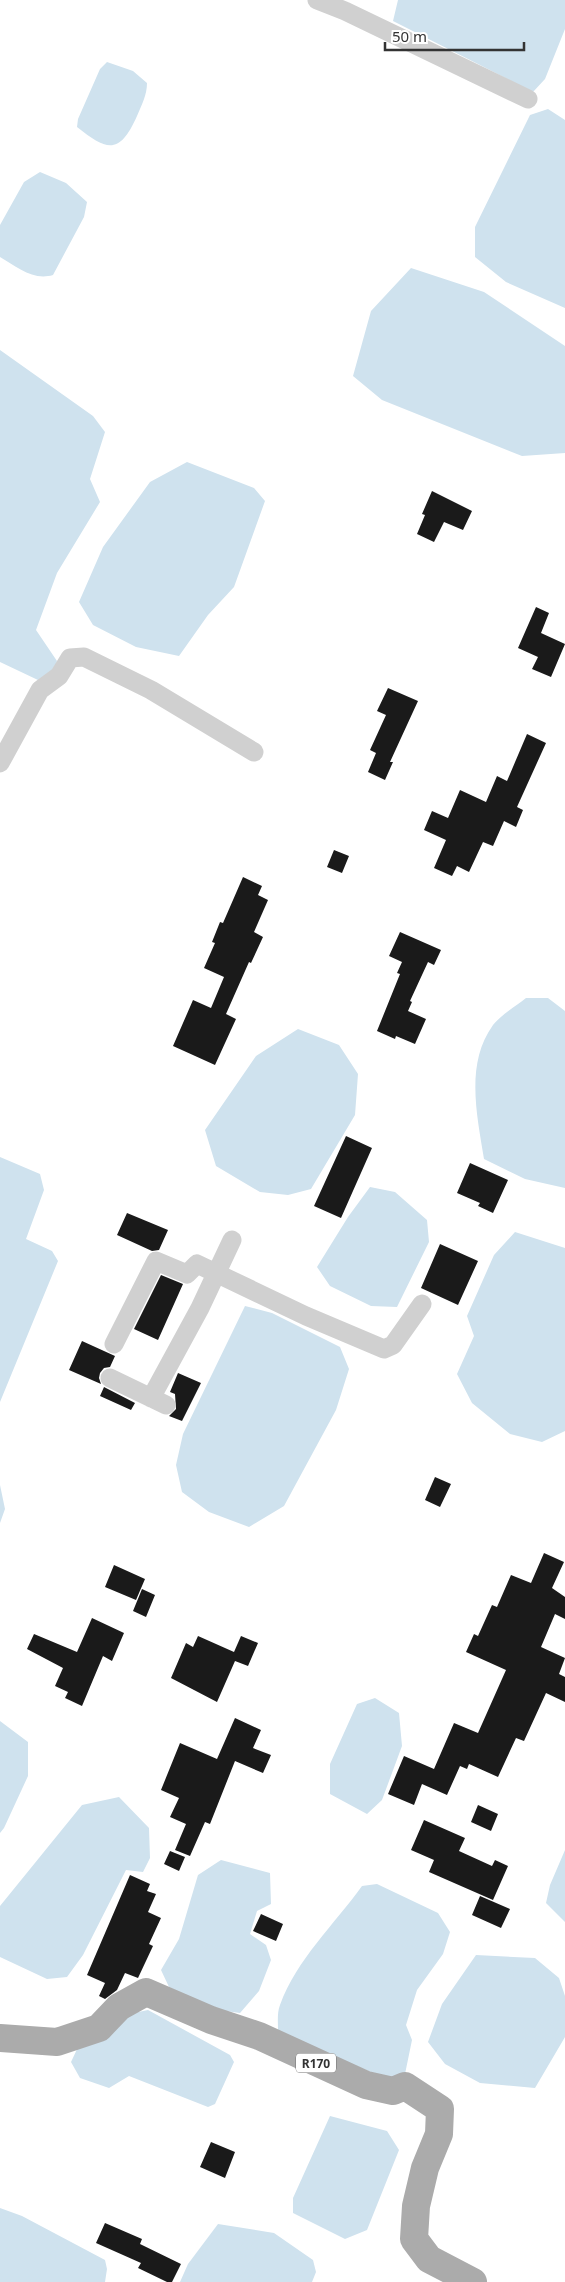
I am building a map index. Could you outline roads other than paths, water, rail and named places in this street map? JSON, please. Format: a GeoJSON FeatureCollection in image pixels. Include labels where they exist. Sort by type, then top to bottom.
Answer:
{"type":"FeatureCollection","features":[{"type":"Feature","properties":{"kind":"main road","name":"R170"},"geometry":{"type":"LineString","coordinates":[[0,2038],[57,2042],[99,2028],[119,2007],[146,1992],[212,2020],[259,2036],[366,2085],[393,2091],[405,2086],[440,2109],[439,2134],[425,2168],[416,2206],[414,2238],[429,2259],[473,2282]]}},
{"type":"Feature","properties":{"kind":"street"},"geometry":{"type":"LineString","coordinates":[[317,0],[345,11],[528,99]]}},
{"type":"Feature","properties":{"kind":"street"},"geometry":{"type":"LineString","coordinates":[[0,763],[40,690],[59,676],[70,658],[84,656],[151,690],[254,752]]}},
{"type":"Feature","properties":{"kind":"street"},"geometry":{"type":"LineString","coordinates":[[110,1378],[158,1401],[232,1240]]}},
{"type":"Feature","properties":{"kind":"street"},"geometry":{"type":"LineString","coordinates":[[114,1344],[156,1260],[187,1274],[197,1264],[306,1316],[384,1350],[393,1345],[422,1304]]}},
{"type":"Feature","properties":{"kind":"water"},"geometry":{"type":"Polygon","coordinates":[[[398,0],[565,0],[565,29],[545,79],[533,92],[393,21],[398,0]]]}},
{"type":"Feature","properties":{"kind":"water"},"geometry":{"type":"Polygon","coordinates":[[[107,62],[133,71],[147,83],[144,100],[131,128],[119,143],[112,145],[105,145],[97,141],[77,127],[78,119],[100,69],[107,62]]]}},
{"type":"Feature","properties":{"kind":"water"},"geometry":{"type":"Polygon","coordinates":[[[548,109],[565,120],[565,308],[506,282],[475,257],[475,227],[530,115],[548,109]]]}},
{"type":"Feature","properties":{"kind":"water"},"geometry":{"type":"Polygon","coordinates":[[[40,172],[66,183],[87,202],[84,217],[53,275],[46,276],[32,275],[0,257],[0,225],[24,182],[40,172]]]}},
{"type":"Feature","properties":{"kind":"water"},"geometry":{"type":"Polygon","coordinates":[[[411,268],[484,292],[565,346],[565,453],[522,456],[382,400],[353,376],[371,311],[411,268]]]}},
{"type":"Feature","properties":{"kind":"water"},"geometry":{"type":"Polygon","coordinates":[[[0,350],[93,416],[105,432],[90,479],[100,502],[57,573],[36,630],[57,661],[52,677],[38,680],[0,662],[0,350]]]}},
{"type":"Feature","properties":{"kind":"water"},"geometry":{"type":"Polygon","coordinates":[[[187,462],[254,488],[265,501],[234,587],[208,615],[179,656],[136,647],[93,625],[79,602],[103,547],[150,482],[187,462]]]}},
{"type":"Feature","properties":{"kind":"water"},"geometry":{"type":"Polygon","coordinates":[[[526,998],[548,998],[565,1011],[565,1188],[525,1179],[484,1159],[475,1090],[479,1056],[484,1040],[496,1021],[526,998]]]}},
{"type":"Feature","properties":{"kind":"water"},"geometry":{"type":"Polygon","coordinates":[[[298,1029],[339,1045],[358,1074],[355,1115],[311,1189],[288,1195],[260,1192],[216,1166],[205,1130],[256,1056],[298,1029]]]}},
{"type":"Feature","properties":{"kind":"water"},"geometry":{"type":"Polygon","coordinates":[[[0,1157],[40,1174],[44,1190],[26,1239],[52,1251],[58,1261],[0,1402],[0,1157]]]}},
{"type":"Feature","properties":{"kind":"water"},"geometry":{"type":"Polygon","coordinates":[[[370,1187],[395,1192],[427,1220],[429,1242],[397,1307],[371,1306],[330,1286],[317,1267],[348,1217],[370,1187]]]}},
{"type":"Feature","properties":{"kind":"water"},"geometry":{"type":"Polygon","coordinates":[[[515,1232],[565,1248],[565,1431],[542,1442],[510,1434],[472,1403],[457,1374],[474,1336],[467,1316],[494,1255],[515,1232]]]}},
{"type":"Feature","properties":{"kind":"water"},"geometry":{"type":"Polygon","coordinates":[[[245,1306],[272,1313],[340,1347],[349,1369],[336,1410],[284,1506],[249,1527],[209,1512],[182,1492],[176,1465],[183,1434],[245,1306]]]}},
{"type":"Feature","properties":{"kind":"water"},"geometry":{"type":"Polygon","coordinates":[[[0,1485],[5,1509],[0,1523],[0,1485]]]}},
{"type":"Feature","properties":{"kind":"water"},"geometry":{"type":"Polygon","coordinates":[[[375,1698],[399,1713],[402,1746],[382,1800],[367,1814],[330,1794],[330,1764],[357,1704],[375,1698]]]}},
{"type":"Feature","properties":{"kind":"water"},"geometry":{"type":"Polygon","coordinates":[[[0,1721],[28,1742],[28,1776],[0,1833],[0,1721]]]}},
{"type":"Feature","properties":{"kind":"water"},"geometry":{"type":"Polygon","coordinates":[[[119,1797],[149,1828],[150,1858],[143,1872],[126,1870],[83,1955],[67,1977],[47,1979],[0,1957],[0,1906],[82,1805],[119,1797]]]}},
{"type":"Feature","properties":{"kind":"water"},"geometry":{"type":"Polygon","coordinates":[[[565,1850],[565,1922],[546,1903],[550,1885],[565,1850]]]}},
{"type":"Feature","properties":{"kind":"water"},"geometry":{"type":"Polygon","coordinates":[[[221,1860],[270,1873],[271,1904],[257,1911],[250,1934],[266,1945],[271,1960],[259,1991],[240,2013],[211,2009],[169,1987],[161,1970],[179,1939],[198,1875],[221,1860]]]}},
{"type":"Feature","properties":{"kind":"water"},"geometry":{"type":"Polygon","coordinates":[[[377,1884],[438,1913],[450,1932],[443,1954],[417,1990],[406,2025],[412,2040],[405,2074],[396,2083],[278,2032],[280,2005],[287,1988],[306,1957],[362,1886],[377,1884]]]}},
{"type":"Feature","properties":{"kind":"water"},"geometry":{"type":"Polygon","coordinates":[[[476,1955],[535,1958],[559,1978],[565,1996],[565,2037],[535,2088],[480,2083],[445,2064],[428,2042],[442,2004],[476,1955]]]}},
{"type":"Feature","properties":{"kind":"water"},"geometry":{"type":"Polygon","coordinates":[[[148,2010],[230,2055],[234,2062],[215,2104],[208,2107],[129,2076],[109,2088],[80,2078],[71,2062],[79,2045],[129,2014],[148,2010]]]}},
{"type":"Feature","properties":{"kind":"water"},"geometry":{"type":"Polygon","coordinates":[[[330,2116],[387,2131],[399,2150],[367,2230],[345,2239],[293,2213],[293,2198],[330,2116]]]}},
{"type":"Feature","properties":{"kind":"water"},"geometry":{"type":"Polygon","coordinates":[[[0,2208],[22,2216],[105,2260],[107,2269],[105,2282],[0,2282],[0,2208]]]}},
{"type":"Feature","properties":{"kind":"water"},"geometry":{"type":"Polygon","coordinates":[[[218,2224],[274,2233],[313,2260],[316,2272],[312,2282],[180,2282],[188,2264],[218,2224]]]}}]}
